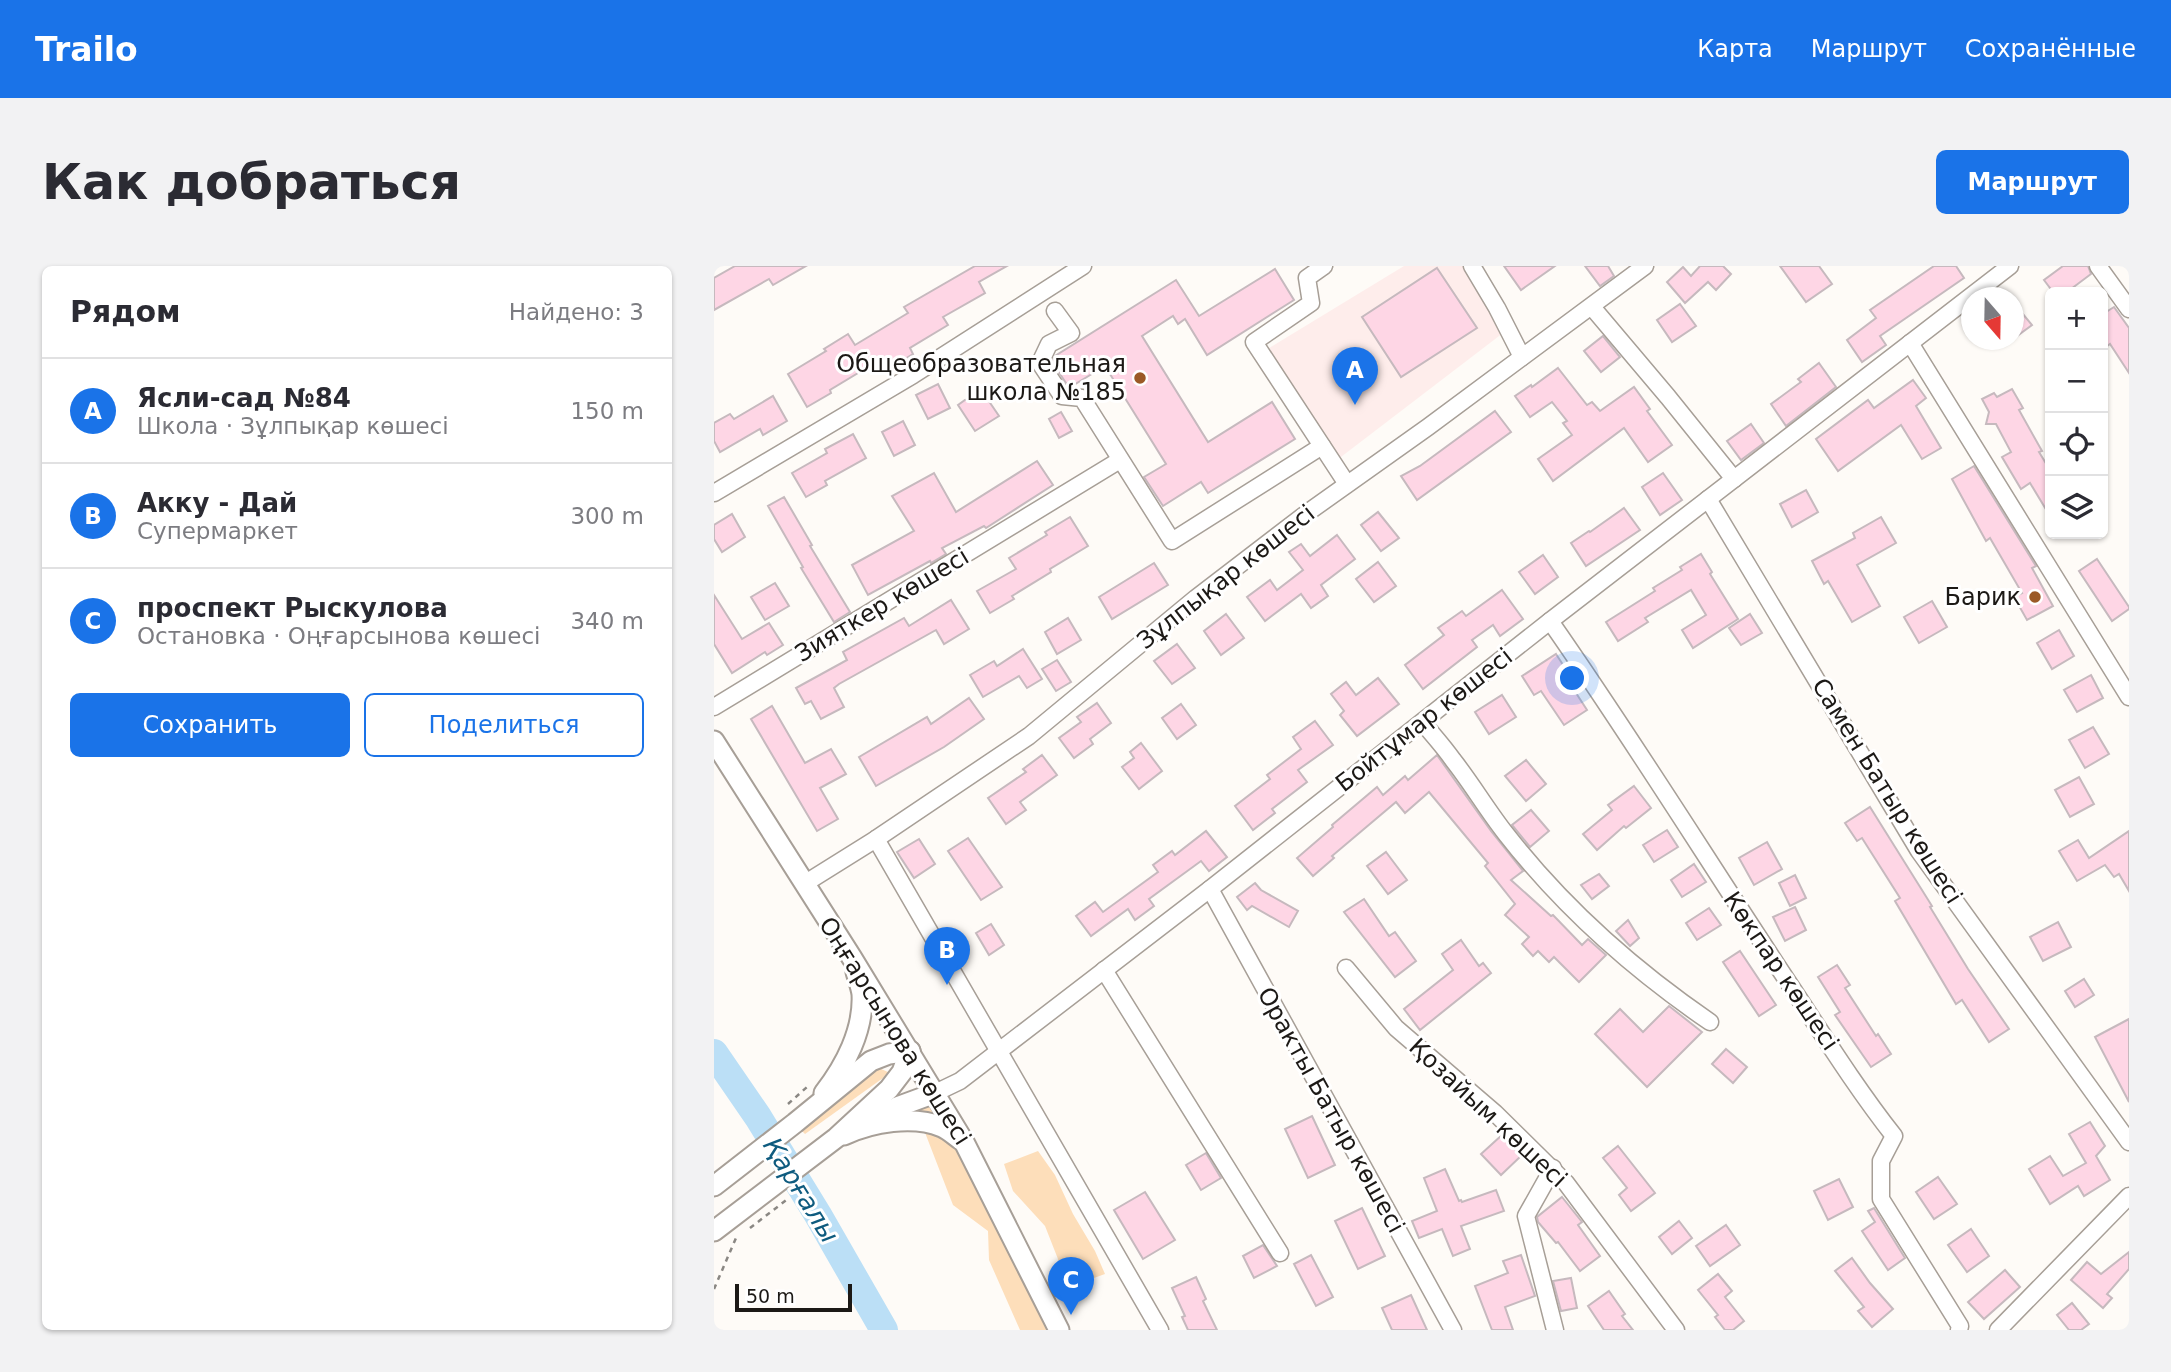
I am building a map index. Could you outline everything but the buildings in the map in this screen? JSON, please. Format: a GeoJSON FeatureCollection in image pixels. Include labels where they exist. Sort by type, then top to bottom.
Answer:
{"type":"FeatureCollection","features":[{"type":"Feature","properties":{"kind":"main road","name":"Оңғарсынова көшесі"},"geometry":{"type":"LineString","coordinates":[[714,741],[910,1051],[964,1142],[1059,1330]]}},
{"type":"Feature","properties":{"kind":"main road"},"geometry":{"type":"LineString","coordinates":[[811,1110],[852,1047],[860,1023],[862,993],[852,958]]}},
{"type":"Feature","properties":{"kind":"main road"},"geometry":{"type":"LineString","coordinates":[[714,1186],[796,1124],[871,1061],[889,1054],[910,1051],[902,1072],[890,1089],[819,1151],[767,1203],[714,1231]]}},
{"type":"Feature","properties":{"kind":"main road"},"geometry":{"type":"LineString","coordinates":[[836,1138],[897,1107],[935,1093]]}},
{"type":"Feature","properties":{"kind":"main road"},"geometry":{"type":"LineString","coordinates":[[858,1128],[897,1122],[925,1122],[944,1128],[964,1142]]}},
{"type":"Feature","properties":{"kind":"street"},"geometry":{"type":"LineString","coordinates":[[714,493],[913,375],[1083,266]]}},
{"type":"Feature","properties":{"kind":"street"},"geometry":{"type":"LineString","coordinates":[[1324,266],[1307,278],[1311,303],[1254,342],[1347,484]]}},
{"type":"Feature","properties":{"kind":"street"},"geometry":{"type":"LineString","coordinates":[[1472,266],[1522,357]]}},
{"type":"Feature","properties":{"kind":"street","name":"Зұлпықар көшесі"},"geometry":{"type":"LineString","coordinates":[[804,884],[877,839],[1029,736],[1196,598],[1645,266]]}},
{"type":"Feature","properties":{"kind":"street","name":"Бойтұмар көшесі"},"geometry":{"type":"LineString","coordinates":[[935,1093],[960,1081],[999,1052],[2010,266]]}},
{"type":"Feature","properties":{"kind":"street"},"geometry":{"type":"LineString","coordinates":[[2098,266],[2129,309]]}},
{"type":"Feature","properties":{"kind":"street"},"geometry":{"type":"LineString","coordinates":[[1592,307],[1734,479]]}},
{"type":"Feature","properties":{"kind":"street"},"geometry":{"type":"LineString","coordinates":[[1055,311],[1070,333],[1049,344],[1040,363],[1062,396],[1082,398],[1172,541],[1322,446]]}},
{"type":"Feature","properties":{"kind":"street"},"geometry":{"type":"LineString","coordinates":[[1910,343],[2129,697]]}},
{"type":"Feature","properties":{"kind":"street","name":"Зияткер көшесі"},"geometry":{"type":"LineString","coordinates":[[714,707],[1120,460]]}},
{"type":"Feature","properties":{"kind":"street","name":"Самен Батыр көшесі"},"geometry":{"type":"LineString","coordinates":[[1708,499],[1919,851],[2129,1142]]}},
{"type":"Feature","properties":{"kind":"street","name":"Көкпар көшесі"},"geometry":{"type":"LineString","coordinates":[[1550,621],[1872,1108],[1894,1136],[1881,1161],[1881,1199],[1960,1326],[1959,1330]]}},
{"type":"Feature","properties":{"kind":"street"},"geometry":{"type":"LineString","coordinates":[[1423,723],[1506,834],[1553,889],[1623,956],[1710,1022]]}},
{"type":"Feature","properties":{"kind":"street"},"geometry":{"type":"LineString","coordinates":[[877,839],[1160,1330]]}},
{"type":"Feature","properties":{"kind":"street","name":"Оракты Батыр көшесі"},"geometry":{"type":"LineString","coordinates":[[1210,889],[1453,1330]]}},
{"type":"Feature","properties":{"kind":"street","name":"Қозайым көшесі"},"geometry":{"type":"LineString","coordinates":[[1346,968],[1396,1028],[1553,1168],[1676,1330]]}},
{"type":"Feature","properties":{"kind":"street"},"geometry":{"type":"LineString","coordinates":[[1104,970],[1280,1253]]}},
{"type":"Feature","properties":{"kind":"street"},"geometry":{"type":"LineString","coordinates":[[1553,1168],[1526,1216],[1555,1330]]}},
{"type":"Feature","properties":{"kind":"street"},"geometry":{"type":"LineString","coordinates":[[1998,1330],[2129,1196]]}},
{"type":"Feature","properties":{"kind":"path"},"geometry":{"type":"LineString","coordinates":[[714,1289],[735,1239],[767,1203]]}},
{"type":"Feature","properties":{"kind":"shaded area"},"geometry":{"type":"Polygon","coordinates":[[[1404,266],[1465,266],[1503,333],[1337,460],[1266,350],[1404,266]]]}},
{"type":"Feature","properties":{"kind":"shaded area"},"geometry":{"type":"Polygon","coordinates":[[[877,1067],[890,1073],[805,1134],[800,1129],[877,1067]]]}},
{"type":"Feature","properties":{"kind":"shaded area"},"geometry":{"type":"Polygon","coordinates":[[[935,1093],[1059,1330],[1020,1330],[989,1260],[988,1231],[953,1205],[924,1130],[897,1122],[935,1093]]]}},
{"type":"Feature","properties":{"kind":"shaded area"},"geometry":{"type":"Polygon","coordinates":[[[1038,1151],[1055,1175],[1105,1274],[1069,1287],[1045,1226],[1013,1191],[1004,1164],[1038,1151]]]}},
{"type":"Feature","properties":{"kind":"waterway","name":"Қарғалы"},"geometry":{"type":"LineString","coordinates":[[714,1053],[758,1117],[884,1330]]}},
{"type":"Feature","properties":{"kind":"place","name":"Общеобразовательная школа №185"},"geometry":{"type":"Point","coordinates":[1140,378]}},
{"type":"Feature","properties":{"kind":"place","name":"Ясли-сад №84"},"geometry":{"type":"Point","coordinates":[1355,405]}},
{"type":"Feature","properties":{"kind":"place","name":"Барик"},"geometry":{"type":"Point","coordinates":[2035,597]}},
{"type":"Feature","properties":{"kind":"place","name":"Акку - Дай"},"geometry":{"type":"Point","coordinates":[947,985]}},
{"type":"Feature","properties":{"kind":"place","name":"проспект Рыскулова"},"geometry":{"type":"Point","coordinates":[1071,1315]}}]}
